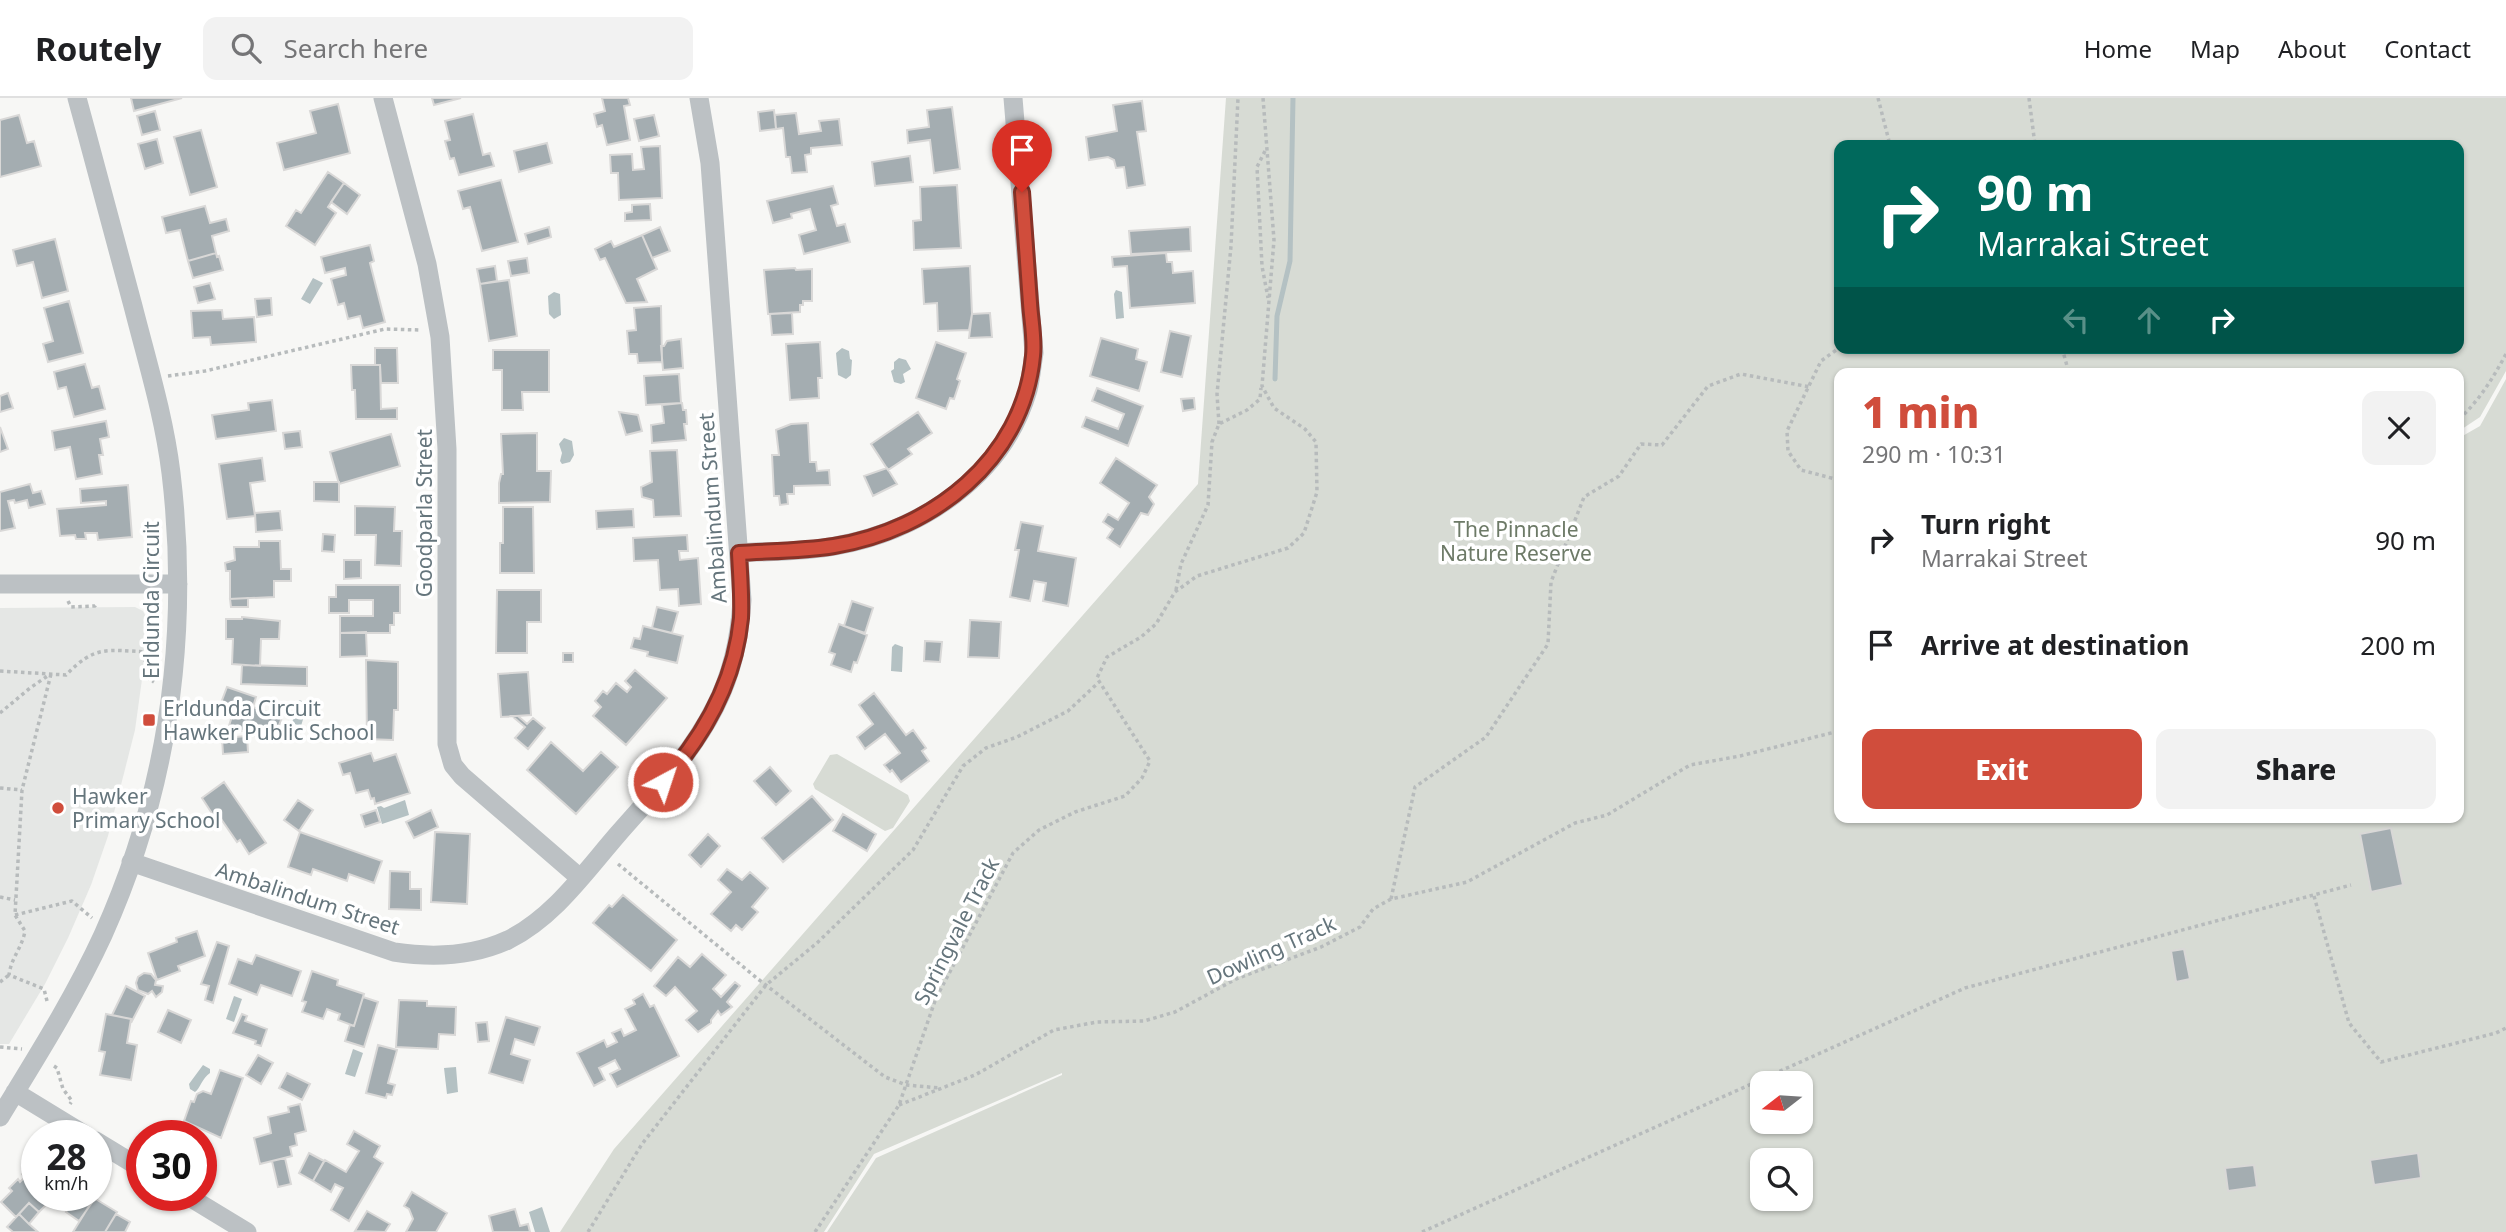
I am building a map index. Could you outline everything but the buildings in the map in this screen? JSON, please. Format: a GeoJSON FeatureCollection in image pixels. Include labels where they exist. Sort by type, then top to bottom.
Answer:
{"type":"FeatureCollection","features":[{"type":"Feature","properties":{"kind":"street","name":"Erldunda Circuit"},"geometry":{"type":"LineString","coordinates":[[0,1117],[15,1092],[32,1049],[95,952],[131,862],[161,758],[173,688],[178,584],[170,472],[158,399],[77,98]]}},
{"type":"Feature","properties":{"kind":"street","name":"Goodparla Street"},"geometry":{"type":"LineString","coordinates":[[383,98],[427,264],[440,337],[447,449],[447,744],[453,765],[462,776],[580,878]]}},
{"type":"Feature","properties":{"kind":"street","name":"Ambalindum Street"},"geometry":{"type":"LineString","coordinates":[[131,862],[394,952],[426,957],[461,955],[510,939],[551,910],[693,746],[716,706],[732,664],[740,621],[739,553],[710,163],[699,98]]}},
{"type":"Feature","properties":{"kind":"street"},"geometry":{"type":"LineString","coordinates":[[739,553],[832,547],[874,537],[914,521],[950,499],[980,472],[994,457],[1015,424],[1028,389],[1034,353],[1013,98]]}},
{"type":"Feature","properties":{"kind":"street"},"geometry":{"type":"LineString","coordinates":[[0,584],[178,584]]}},
{"type":"Feature","properties":{"kind":"street"},"geometry":{"type":"LineString","coordinates":[[15,1092],[61,1120]]}},
{"type":"Feature","properties":{"kind":"street"},"geometry":{"type":"LineString","coordinates":[[212,1211],[246,1232]]}},
{"type":"Feature","properties":{"kind":"path"},"geometry":{"type":"LineString","coordinates":[[589,1232],[642,1144],[766,985],[817,943],[913,850],[963,766],[986,748],[1017,737],[1068,711],[1099,682],[1097,678],[1107,657],[1141,637],[1156,624],[1175,592],[1181,565],[1208,505],[1212,442],[1219,424],[1217,394],[1231,246],[1238,98]]}},
{"type":"Feature","properties":{"kind":"path"},"geometry":{"type":"LineString","coordinates":[[1219,424],[1247,410],[1260,399],[1262,386],[1274,240],[1263,98]]}},
{"type":"Feature","properties":{"kind":"path"},"geometry":{"type":"LineString","coordinates":[[1878,98],[1889,140]]}},
{"type":"Feature","properties":{"kind":"path"},"geometry":{"type":"LineString","coordinates":[[2029,98],[2034,140]]}},
{"type":"Feature","properties":{"kind":"path"},"geometry":{"type":"LineString","coordinates":[[1266,149],[1257,167],[1262,266],[1269,304]]}},
{"type":"Feature","properties":{"kind":"path"},"geometry":{"type":"LineString","coordinates":[[171,375],[229,366],[385,330],[426,330]]}},
{"type":"Feature","properties":{"kind":"path"},"geometry":{"type":"LineString","coordinates":[[1834,352],[1821,361],[1787,431],[1788,451],[1801,470],[1834,479]]}},
{"type":"Feature","properties":{"kind":"path"},"geometry":{"type":"LineString","coordinates":[[2464,414],[2492,379],[2506,354]]}},
{"type":"Feature","properties":{"kind":"path"},"geometry":{"type":"LineString","coordinates":[[1391,899],[1415,787],[1486,737],[1548,643],[1551,582],[1584,497],[1619,476],[1641,444],[1662,445],[1708,386],[1741,374],[1810,387]]}},
{"type":"Feature","properties":{"kind":"path"},"geometry":{"type":"LineString","coordinates":[[1175,592],[1197,576],[1287,548],[1304,533],[1317,492],[1316,442],[1305,429],[1274,408],[1262,386]]}},
{"type":"Feature","properties":{"kind":"path"},"geometry":{"type":"LineString","coordinates":[[65,596],[71,607],[95,606],[102,595]]}},
{"type":"Feature","properties":{"kind":"path"},"geometry":{"type":"LineString","coordinates":[[156,684],[142,674],[147,652],[158,643],[159,633]]}},
{"type":"Feature","properties":{"kind":"path"},"geometry":{"type":"LineString","coordinates":[[0,671],[66,675],[83,658],[104,649],[147,652]]}},
{"type":"Feature","properties":{"kind":"path"},"geometry":{"type":"LineString","coordinates":[[0,713],[51,674]]}},
{"type":"Feature","properties":{"kind":"path"},"geometry":{"type":"LineString","coordinates":[[0,982],[9,975],[10,961],[23,942],[25,931],[15,915],[22,790],[51,674]]}},
{"type":"Feature","properties":{"kind":"path","name":"Springvale Track"},"geometry":{"type":"LineString","coordinates":[[815,1232],[899,1105],[936,998],[1013,853],[1039,830],[1075,812],[1125,796],[1142,778],[1150,761],[1099,682]]}},
{"type":"Feature","properties":{"kind":"path","name":"Dowling Track"},"geometry":{"type":"LineString","coordinates":[[899,1105],[975,1075],[1054,1030],[1097,1022],[1144,1021],[1175,1012],[1236,979],[1321,947],[1360,927],[1373,909],[1391,899],[1467,882],[1575,823],[1607,815],[1690,765],[1740,756],[1834,732]]}},
{"type":"Feature","properties":{"kind":"path"},"geometry":{"type":"LineString","coordinates":[[0,788],[22,790]]}},
{"type":"Feature","properties":{"kind":"path"},"geometry":{"type":"LineString","coordinates":[[603,851],[766,985],[884,1077],[906,1085],[944,1088]]}},
{"type":"Feature","properties":{"kind":"path"},"geometry":{"type":"LineString","coordinates":[[1422,1232],[1965,988],[2351,885]]}},
{"type":"Feature","properties":{"kind":"path"},"geometry":{"type":"LineString","coordinates":[[2314,896],[2349,1023],[2381,1062],[2496,1033],[2506,1028]]}},
{"type":"Feature","properties":{"kind":"path"},"geometry":{"type":"LineString","coordinates":[[0,897],[15,900]]}},
{"type":"Feature","properties":{"kind":"path"},"geometry":{"type":"LineString","coordinates":[[15,915],[72,901],[94,920],[98,909]]}},
{"type":"Feature","properties":{"kind":"path"},"geometry":{"type":"LineString","coordinates":[[9,975],[44,989],[48,1006],[54,994]]}},
{"type":"Feature","properties":{"kind":"path"},"geometry":{"type":"LineString","coordinates":[[16,1058],[32,1049],[57,1068],[63,1088],[72,1101],[61,1120]]}},
{"type":"Feature","properties":{"kind":"shaded area"},"geometry":{"type":"Polygon","coordinates":[[[313,278],[323,283],[310,304],[301,299],[313,278]]]}},
{"type":"Feature","properties":{"kind":"shaded area"},"geometry":{"type":"Polygon","coordinates":[[[1116,290],[1122,292],[1124,318],[1116,319],[1116,290]]]}},
{"type":"Feature","properties":{"kind":"shaded area"},"geometry":{"type":"Polygon","coordinates":[[[554,292],[560,294],[561,315],[554,319],[549,314],[548,296],[554,292]]]}},
{"type":"Feature","properties":{"kind":"shaded area"},"geometry":{"type":"Polygon","coordinates":[[[842,348],[849,351],[852,360],[851,375],[846,379],[838,375],[836,353],[842,348]]]}},
{"type":"Feature","properties":{"kind":"shaded area"},"geometry":{"type":"Polygon","coordinates":[[[899,358],[906,360],[911,369],[903,374],[905,382],[901,384],[894,382],[891,371],[894,369],[894,362],[899,358]]]}},
{"type":"Feature","properties":{"kind":"shaded area"},"geometry":{"type":"Polygon","coordinates":[[[564,438],[572,441],[574,455],[570,462],[562,464],[559,444],[564,438]]]}},
{"type":"Feature","properties":{"kind":"shaded area","name":"Hawker Primary School"},"geometry":{"type":"Polygon","coordinates":[[[135,607],[143,611],[147,619],[143,672],[135,730],[108,836],[91,885],[45,984],[9,1044],[0,1044],[0,608],[135,607]]]}},
{"type":"Feature","properties":{"kind":"shaded area"},"geometry":{"type":"Polygon","coordinates":[[[895,644],[903,647],[902,672],[891,671],[892,647],[895,644]]]}},
{"type":"Feature","properties":{"kind":"shaded area"},"geometry":{"type":"Polygon","coordinates":[[[299,700],[308,703],[301,726],[292,723],[299,700]]]}},
{"type":"Feature","properties":{"kind":"shaded area"},"geometry":{"type":"Polygon","coordinates":[[[405,800],[409,815],[382,824],[377,807],[384,808],[405,800]]]}},
{"type":"Feature","properties":{"kind":"shaded area"},"geometry":{"type":"Polygon","coordinates":[[[234,996],[242,999],[234,1022],[226,1019],[234,996]]]}},
{"type":"Feature","properties":{"kind":"shaded area"},"geometry":{"type":"Polygon","coordinates":[[[353,1049],[363,1053],[355,1077],[345,1074],[353,1049]]]}},
{"type":"Feature","properties":{"kind":"shaded area"},"geometry":{"type":"Polygon","coordinates":[[[203,1065],[210,1069],[210,1073],[195,1092],[190,1089],[189,1084],[203,1065]]]}},
{"type":"Feature","properties":{"kind":"shaded area"},"geometry":{"type":"Polygon","coordinates":[[[456,1067],[458,1092],[447,1094],[444,1068],[456,1067]]]}},
{"type":"Feature","properties":{"kind":"shaded area"},"geometry":{"type":"Polygon","coordinates":[[[542,1207],[550,1232],[535,1232],[529,1212],[542,1207]]]}},
{"type":"Feature","properties":{"kind":"green space","name":"The Pinnacle Nature Reserve"},"geometry":{"type":"Polygon","coordinates":[[[1226,98],[2506,98],[2506,371],[2480,417],[2464,428],[2464,368],[1834,368],[1834,823],[2464,823],[2464,435],[2480,426],[2506,379],[2506,1232],[827,1232],[876,1158],[1062,1073],[874,1154],[824,1232],[560,1232],[614,1149],[1198,484],[1226,98]]]}},
{"type":"Feature","properties":{"kind":"green space"},"geometry":{"type":"Polygon","coordinates":[[[837,754],[908,795],[910,801],[893,828],[885,831],[815,789],[813,784],[830,755],[837,754]]]}},
{"type":"Feature","properties":{"kind":"waterway"},"geometry":{"type":"LineString","coordinates":[[1275,379],[1277,316],[1290,261],[1293,98]]}},
{"type":"Feature","properties":{"kind":"place","name":"Erldunda Circuit Hawker Public School"},"geometry":{"type":"Point","coordinates":[149,720]}},
{"type":"Feature","properties":{"kind":"place","name":"Hawker Primary School"},"geometry":{"type":"Point","coordinates":[58,808]}},
{"type":"Feature","properties":{"kind":"route"},"geometry":{"type":"LineString","coordinates":[[663,782],[693,746],[716,706],[732,664],[742,600],[739,553],[832,547],[874,537],[914,521],[950,499],[980,472],[994,457],[1015,424],[1028,389],[1034,353],[1022,192]]}}]}
